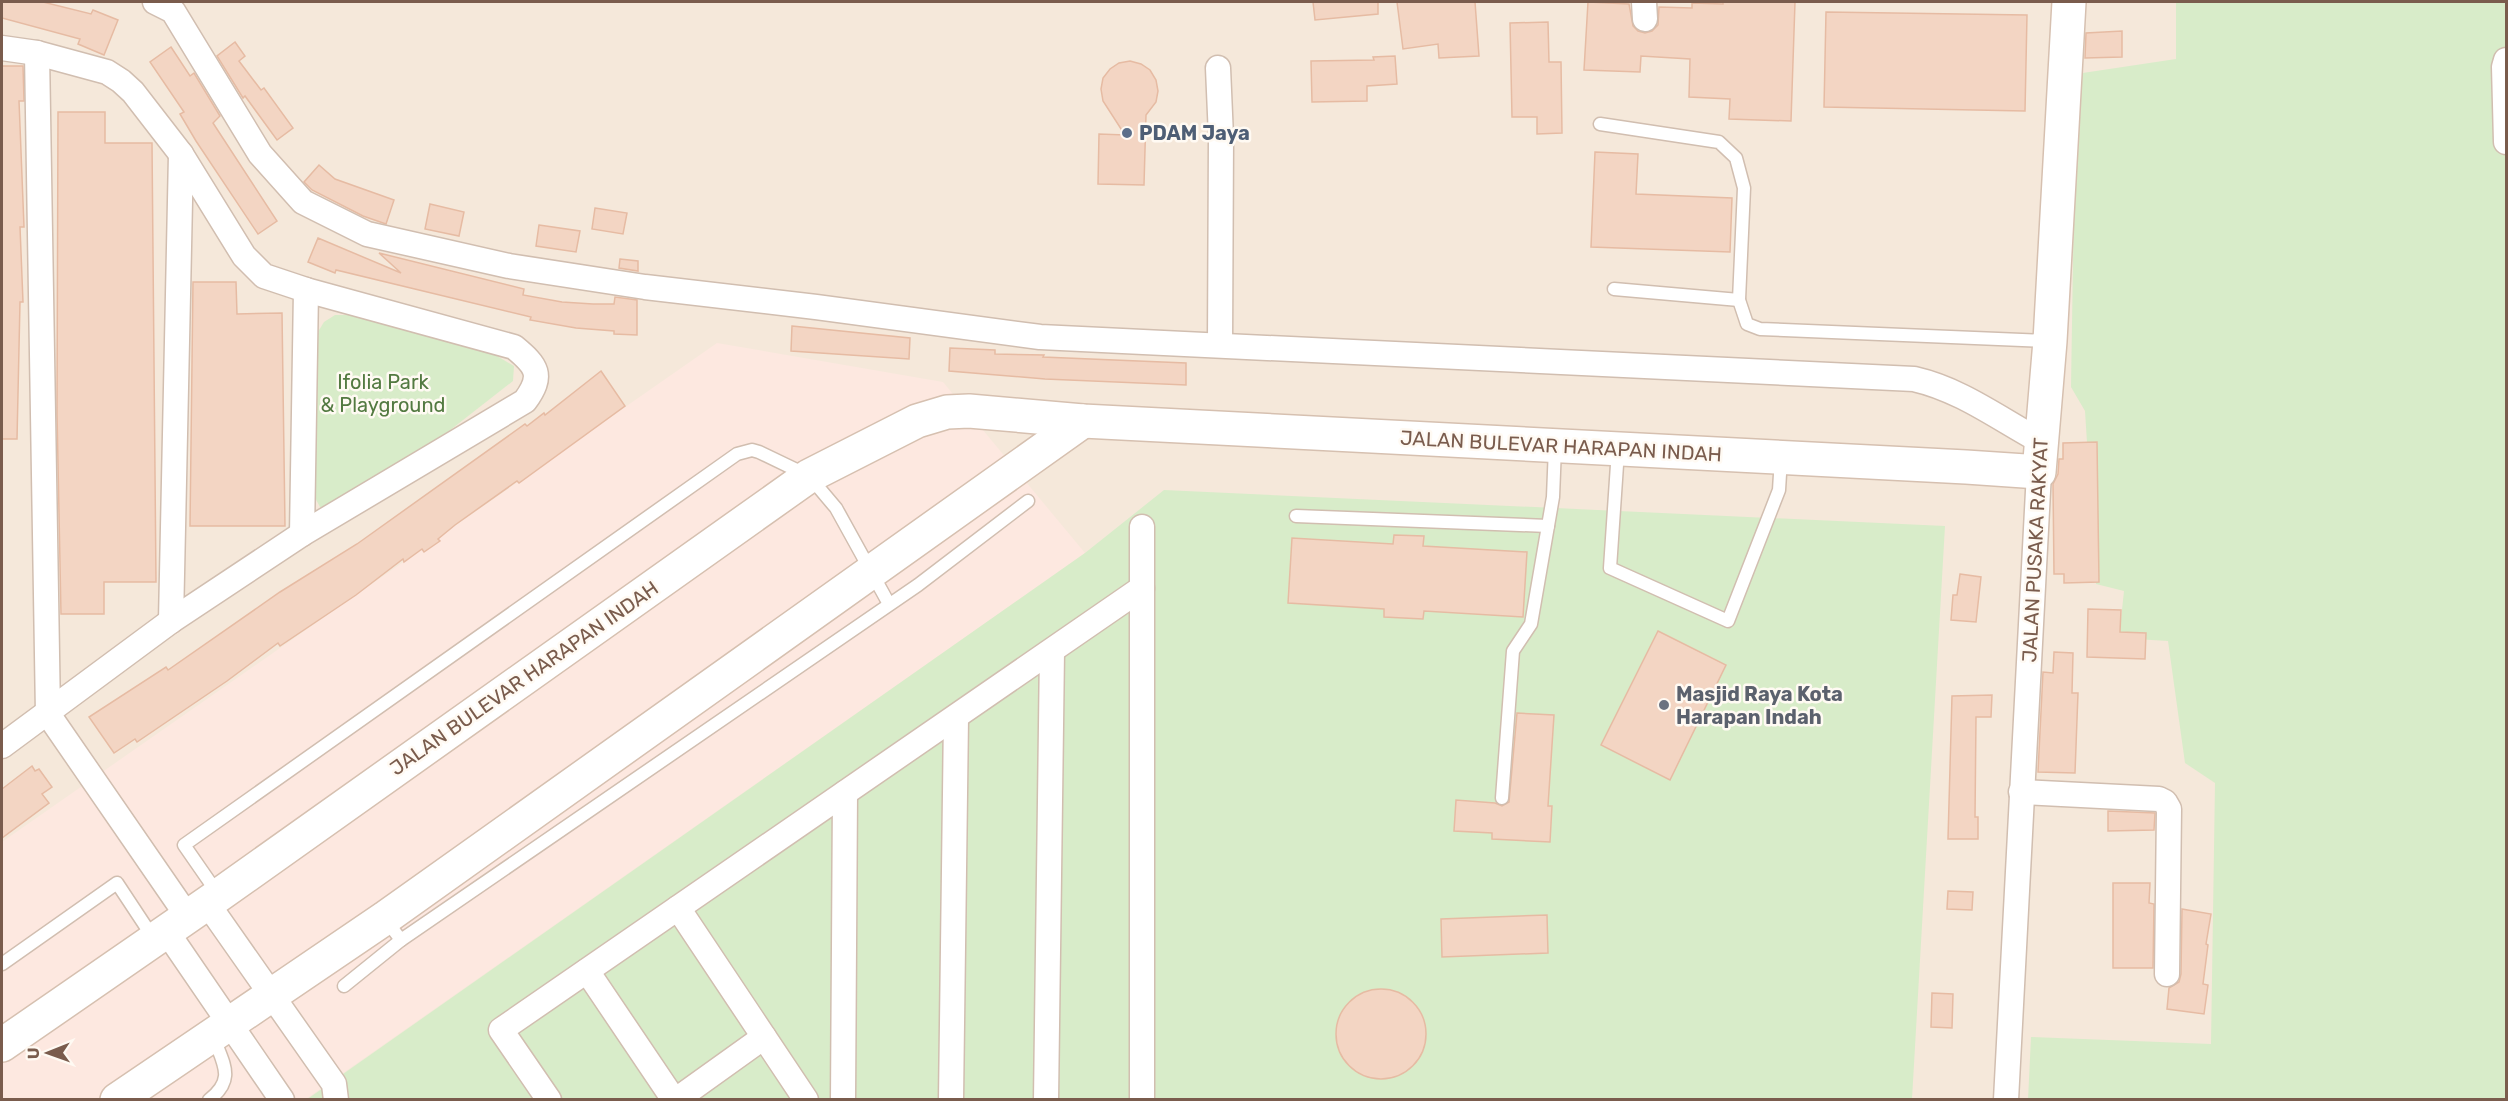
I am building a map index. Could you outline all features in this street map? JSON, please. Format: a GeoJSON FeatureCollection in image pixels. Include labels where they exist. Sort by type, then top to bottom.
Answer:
{"type":"FeatureCollection","features":[{"type":"Feature","properties":{"kind":"street"},"geometry":{"type":"LineString","coordinates":[[155,2],[173,11],[260,154],[303,202],[367,234],[509,266],[645,287],[1040,337],[1914,379],[1950,390],[1990,410],[2040,457]]}},
{"type":"Feature","properties":{"kind":"street","name":"JALAN PUSAKA RAKYAT"},"geometry":{"type":"LineString","coordinates":[[2006,1100],[2040,457],[2050,341],[2069,2]]}},
{"type":"Feature","properties":{"kind":"street"},"geometry":{"type":"LineString","coordinates":[[2,48],[37,53],[107,72],[121,81],[133,92],[180,154],[244,256],[264,276],[306,291],[514,347],[530,360],[536,373],[537,385],[525,401],[302,534],[171,621],[2,746]]}},
{"type":"Feature","properties":{"kind":"street"},"geometry":{"type":"LineString","coordinates":[[37,53],[48,714],[187,917],[272,995],[334,1084],[336,1100]]}},
{"type":"Feature","properties":{"kind":"street"},"geometry":{"type":"LineString","coordinates":[[2506,60],[2504,67],[2506,142]]}},
{"type":"Feature","properties":{"kind":"street"},"geometry":{"type":"LineString","coordinates":[[1218,68],[1221,136],[1220,344]]}},
{"type":"Feature","properties":{"kind":"street"},"geometry":{"type":"LineString","coordinates":[[171,621],[180,154]]}},
{"type":"Feature","properties":{"kind":"street"},"geometry":{"type":"LineString","coordinates":[[302,534],[306,291]]}},
{"type":"Feature","properties":{"kind":"street","name":"JALAN BULEVAR HARAPAN INDAH"},"geometry":{"type":"LineString","coordinates":[[2,1045],[187,917],[808,476],[917,421],[947,412],[969,411],[1083,422],[1980,468],[2040,457]]}},
{"type":"Feature","properties":{"kind":"street"},"geometry":{"type":"LineString","coordinates":[[117,1100],[272,995],[393,929],[872,571],[1083,422]]}},
{"type":"Feature","properties":{"kind":"street"},"geometry":{"type":"LineString","coordinates":[[1142,527],[1142,1100]]}},
{"type":"Feature","properties":{"kind":"street"},"geometry":{"type":"LineString","coordinates":[[549,1100],[501,1030],[1142,588]]}},
{"type":"Feature","properties":{"kind":"street"},"geometry":{"type":"LineString","coordinates":[[1046,1100],[1052,651]]}},
{"type":"Feature","properties":{"kind":"street"},"geometry":{"type":"LineString","coordinates":[[951,1100],[956,717]]}},
{"type":"Feature","properties":{"kind":"street"},"geometry":{"type":"LineString","coordinates":[[2021,792],[2159,799],[2165,802],[2169,808],[2168,974]]}},
{"type":"Feature","properties":{"kind":"street"},"geometry":{"type":"LineString","coordinates":[[843,1100],[845,793]]}},
{"type":"Feature","properties":{"kind":"street"},"geometry":{"type":"LineString","coordinates":[[678,908],[806,1100]]}},
{"type":"Feature","properties":{"kind":"street"},"geometry":{"type":"LineString","coordinates":[[187,917],[221,1029],[282,1100]]}},
{"type":"Feature","properties":{"kind":"street"},"geometry":{"type":"LineString","coordinates":[[587,971],[675,1100],[764,1037]]}},
{"type":"Feature","properties":{"kind":"lane"},"geometry":{"type":"LineString","coordinates":[[1600,124],[1719,142],[1736,158],[1744,188],[1739,300],[1747,324],[1760,329],[2050,341]]}},
{"type":"Feature","properties":{"kind":"lane"},"geometry":{"type":"LineString","coordinates":[[1614,289],[1739,300]]}},
{"type":"Feature","properties":{"kind":"lane"},"geometry":{"type":"LineString","coordinates":[[1502,798],[1513,651],[1531,624],[1553,497],[1555,446]]}},
{"type":"Feature","properties":{"kind":"lane"},"geometry":{"type":"LineString","coordinates":[[1618,449],[1610,568],[1728,621],[1779,490],[1781,457]]}},
{"type":"Feature","properties":{"kind":"lane"},"geometry":{"type":"LineString","coordinates":[[2,964],[117,883],[187,917],[184,845],[729,458],[752,450],[808,476],[836,508],[889,604]]}},
{"type":"Feature","properties":{"kind":"lane"},"geometry":{"type":"LineString","coordinates":[[344,986],[393,929],[889,604],[1028,501]]}},
{"type":"Feature","properties":{"kind":"lane"},"geometry":{"type":"LineString","coordinates":[[1296,516],[1548,526]]}},
{"type":"Feature","properties":{"kind":"lane"},"geometry":{"type":"LineString","coordinates":[[209,1100],[222,1087],[227,1074],[221,1029]]}},
{"type":"Feature","properties":{"kind":"shaded area"},"geometry":{"type":"Polygon","coordinates":[[[2,2],[2506,2],[2506,1099],[2,1100],[2,2]]]}},
{"type":"Feature","properties":{"kind":"shaded area"},"geometry":{"type":"Polygon","coordinates":[[[717,343],[943,382],[1085,553],[306,1099],[2,1099],[2,842],[717,343]]]}},
{"type":"Feature","properties":{"kind":"green space"},"geometry":{"type":"Polygon","coordinates":[[[2176,2],[2506,2],[2506,1099],[2028,1100],[2031,1037],[2211,1044],[2215,783],[2185,763],[2168,641],[2119,638],[2124,591],[2096,584],[2085,411],[2071,387],[2076,74],[2176,59],[2176,2]]]}},
{"type":"Feature","properties":{"kind":"green space","name":"Ifolia Park & Playground"},"geometry":{"type":"Polygon","coordinates":[[[335,315],[354,315],[492,353],[514,366],[513,381],[449,431],[333,508],[320,507],[313,494],[316,335],[324,322],[335,315]]]}},
{"type":"Feature","properties":{"kind":"green space"},"geometry":{"type":"Polygon","coordinates":[[[1164,490],[1945,526],[1912,1099],[306,1100],[1085,553],[1164,490]]]}},
{"type":"Feature","properties":{"kind":"building"},"geometry":{"type":"Polygon","coordinates":[[[2,2],[43,2],[91,14],[93,10],[118,20],[104,55],[78,44],[80,39],[2,18],[2,2]]]}},
{"type":"Feature","properties":{"kind":"building"},"geometry":{"type":"Polygon","coordinates":[[[1313,2],[1378,2],[1378,14],[1315,20],[1313,2]]]}},
{"type":"Feature","properties":{"kind":"building"},"geometry":{"type":"Polygon","coordinates":[[[1397,2],[1475,2],[1479,56],[1439,58],[1438,44],[1403,49],[1397,2]]]}},
{"type":"Feature","properties":{"kind":"building"},"geometry":{"type":"Polygon","coordinates":[[[1588,2],[1629,4],[1633,26],[1645,33],[1652,31],[1658,25],[1659,7],[1692,8],[1692,3],[1795,2],[1791,121],[1729,119],[1730,99],[1689,97],[1690,59],[1641,56],[1640,72],[1584,70],[1588,2]]]}},
{"type":"Feature","properties":{"kind":"building"},"geometry":{"type":"Polygon","coordinates":[[[1826,12],[2027,15],[2025,111],[1824,107],[1826,12]]]}},
{"type":"Feature","properties":{"kind":"building"},"geometry":{"type":"Polygon","coordinates":[[[1548,22],[1549,62],[1561,62],[1562,133],[1537,134],[1537,117],[1512,117],[1510,23],[1548,22]]]}},
{"type":"Feature","properties":{"kind":"building"},"geometry":{"type":"Polygon","coordinates":[[[2122,31],[2122,57],[2085,58],[2086,33],[2122,31]]]}},
{"type":"Feature","properties":{"kind":"building"},"geometry":{"type":"Polygon","coordinates":[[[235,42],[245,56],[239,61],[261,90],[264,88],[293,128],[277,140],[245,96],[243,98],[217,56],[235,42]]]}},
{"type":"Feature","properties":{"kind":"building"},"geometry":{"type":"Polygon","coordinates":[[[171,47],[190,76],[194,73],[220,116],[213,123],[277,221],[258,234],[196,141],[180,114],[184,112],[150,62],[171,47]]]}},
{"type":"Feature","properties":{"kind":"building"},"geometry":{"type":"Polygon","coordinates":[[[1395,56],[1397,84],[1367,86],[1367,101],[1312,102],[1311,61],[1374,60],[1373,57],[1395,56]]]}},
{"type":"Feature","properties":{"kind":"building"},"geometry":{"type":"Polygon","coordinates":[[[1130,61],[1150,70],[1156,80],[1158,91],[1156,102],[1146,115],[1144,185],[1098,184],[1099,134],[1125,135],[1103,101],[1101,89],[1103,78],[1119,63],[1130,61]]]}},
{"type":"Feature","properties":{"kind":"building"},"geometry":{"type":"Polygon","coordinates":[[[2,66],[23,66],[24,101],[19,101],[24,227],[20,227],[23,302],[20,302],[17,439],[2,439],[2,66]]]}},
{"type":"Feature","properties":{"kind":"building"},"geometry":{"type":"Polygon","coordinates":[[[58,112],[105,112],[105,143],[152,143],[156,582],[104,582],[104,614],[61,614],[57,413],[58,112]]]}},
{"type":"Feature","properties":{"kind":"building"},"geometry":{"type":"Polygon","coordinates":[[[1595,152],[1638,154],[1636,194],[1732,198],[1730,252],[1591,247],[1595,152]]]}},
{"type":"Feature","properties":{"kind":"building"},"geometry":{"type":"Polygon","coordinates":[[[319,165],[335,179],[394,200],[386,224],[363,216],[312,190],[304,182],[319,165]]]}},
{"type":"Feature","properties":{"kind":"building"},"geometry":{"type":"Polygon","coordinates":[[[430,204],[464,212],[459,236],[425,229],[430,204]]]}},
{"type":"Feature","properties":{"kind":"building"},"geometry":{"type":"Polygon","coordinates":[[[595,208],[627,213],[623,234],[592,229],[595,208]]]}},
{"type":"Feature","properties":{"kind":"building"},"geometry":{"type":"Polygon","coordinates":[[[539,225],[580,231],[576,252],[536,246],[539,225]]]}},
{"type":"Feature","properties":{"kind":"building"},"geometry":{"type":"Polygon","coordinates":[[[318,238],[401,273],[379,253],[524,289],[523,295],[562,302],[593,304],[614,304],[615,297],[637,300],[637,335],[614,334],[614,331],[576,328],[530,320],[531,317],[336,270],[335,273],[308,262],[318,238]]]}},
{"type":"Feature","properties":{"kind":"building"},"geometry":{"type":"Polygon","coordinates":[[[620,259],[638,261],[638,271],[619,268],[620,259]]]}},
{"type":"Feature","properties":{"kind":"building"},"geometry":{"type":"Polygon","coordinates":[[[193,282],[236,282],[237,314],[282,313],[285,526],[190,526],[193,282]]]}},
{"type":"Feature","properties":{"kind":"building"},"geometry":{"type":"Polygon","coordinates":[[[792,326],[910,338],[909,359],[791,351],[792,326]]]}},
{"type":"Feature","properties":{"kind":"building"},"geometry":{"type":"Polygon","coordinates":[[[950,348],[995,350],[995,354],[1186,363],[1186,385],[1045,379],[949,371],[950,348]]]}},
{"type":"Feature","properties":{"kind":"building"},"geometry":{"type":"Polygon","coordinates":[[[601,371],[625,406],[519,483],[517,481],[455,525],[438,539],[440,541],[424,552],[422,549],[404,562],[403,559],[356,595],[280,646],[278,643],[137,742],[135,739],[114,753],[89,717],[166,667],[168,670],[280,592],[357,544],[525,424],[527,426],[544,413],[545,415],[601,371]]]}},
{"type":"Feature","properties":{"kind":"building"},"geometry":{"type":"Polygon","coordinates":[[[2097,442],[2099,582],[2064,583],[2064,574],[2054,574],[2053,484],[2058,474],[2059,459],[2063,459],[2063,443],[2097,442]]]}},
{"type":"Feature","properties":{"kind":"building"},"geometry":{"type":"Polygon","coordinates":[[[1394,535],[1424,536],[1423,546],[1527,552],[1523,617],[1424,611],[1423,619],[1384,617],[1384,609],[1288,603],[1292,538],[1393,544],[1394,535]]]}},
{"type":"Feature","properties":{"kind":"building"},"geometry":{"type":"Polygon","coordinates":[[[1960,574],[1981,577],[1976,622],[1951,620],[1953,595],[1957,595],[1960,574]]]}},
{"type":"Feature","properties":{"kind":"building"},"geometry":{"type":"Polygon","coordinates":[[[2088,609],[2121,610],[2120,632],[2146,633],[2145,659],[2087,657],[2088,609]]]}},
{"type":"Feature","properties":{"kind":"building","name":"Masjid Raya Kota Harapan Indah"},"geometry":{"type":"Polygon","coordinates":[[[1658,631],[1726,665],[1670,780],[1601,745],[1658,631]]]}},
{"type":"Feature","properties":{"kind":"building"},"geometry":{"type":"Polygon","coordinates":[[[2054,652],[2073,653],[2072,693],[2078,693],[2075,773],[2038,772],[2043,672],[2053,673],[2054,652]]]}},
{"type":"Feature","properties":{"kind":"building"},"geometry":{"type":"Polygon","coordinates":[[[1992,695],[1991,717],[1976,717],[1975,817],[1978,817],[1978,839],[1948,839],[1952,696],[1992,695]]]}},
{"type":"Feature","properties":{"kind":"building"},"geometry":{"type":"Polygon","coordinates":[[[1517,713],[1554,715],[1548,806],[1552,806],[1550,842],[1492,839],[1492,833],[1454,831],[1456,800],[1495,803],[1502,806],[1509,802],[1517,713]]]}},
{"type":"Feature","properties":{"kind":"building"},"geometry":{"type":"Polygon","coordinates":[[[32,766],[35,771],[39,769],[52,787],[42,794],[49,803],[2,838],[2,789],[32,766]]]}},
{"type":"Feature","properties":{"kind":"building"},"geometry":{"type":"Polygon","coordinates":[[[2108,811],[2155,813],[2154,830],[2108,831],[2108,811]]]}},
{"type":"Feature","properties":{"kind":"building"},"geometry":{"type":"Polygon","coordinates":[[[2113,883],[2150,883],[2149,903],[2154,904],[2153,968],[2113,968],[2113,883]]]}},
{"type":"Feature","properties":{"kind":"building"},"geometry":{"type":"Polygon","coordinates":[[[1948,891],[1973,892],[1972,910],[1947,909],[1948,891]]]}},
{"type":"Feature","properties":{"kind":"building"},"geometry":{"type":"Polygon","coordinates":[[[2182,909],[2211,914],[2203,984],[2208,985],[2204,1014],[2167,1009],[2169,988],[2179,982],[2181,974],[2182,909]]]}},
{"type":"Feature","properties":{"kind":"building"},"geometry":{"type":"Polygon","coordinates":[[[1547,915],[1548,953],[1442,957],[1441,919],[1547,915]]]}},
{"type":"Feature","properties":{"kind":"building"},"geometry":{"type":"Polygon","coordinates":[[[1381,989],[1398,992],[1413,1002],[1423,1017],[1426,1034],[1423,1051],[1413,1066],[1398,1076],[1381,1079],[1364,1076],[1349,1066],[1339,1051],[1336,1034],[1339,1017],[1349,1002],[1364,992],[1381,989]]]}},
{"type":"Feature","properties":{"kind":"building"},"geometry":{"type":"Polygon","coordinates":[[[1932,993],[1953,994],[1952,1028],[1931,1027],[1932,993]]]}},
{"type":"Feature","properties":{"kind":"place","name":"PDAM Jaya"},"geometry":{"type":"Point","coordinates":[1127,133]}},
{"type":"Feature","properties":{"kind":"place","name":"Masjid Raya Kota Harapan Indah"},"geometry":{"type":"Point","coordinates":[1664,705]}}]}
